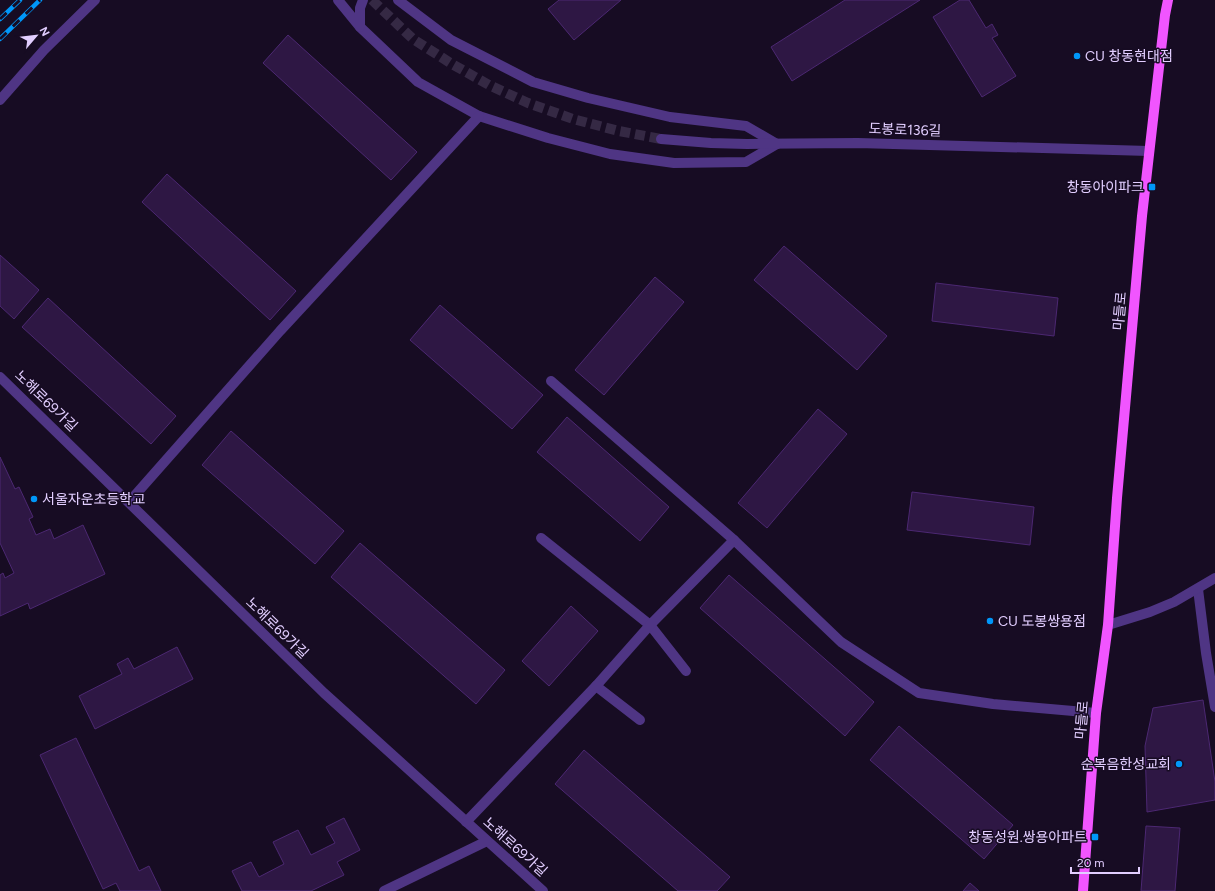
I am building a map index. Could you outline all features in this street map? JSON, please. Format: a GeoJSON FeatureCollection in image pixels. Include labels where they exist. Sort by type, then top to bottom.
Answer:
{"type":"FeatureCollection","features":[{"type":"Feature","properties":{"kind":"main road","name":"마들로"},"geometry":{"type":"LineString","coordinates":[[1083,891],[1096,712],[1108,625],[1140,232],[1168,0]]}},
{"type":"Feature","properties":{"kind":"street"},"geometry":{"type":"LineString","coordinates":[[0,100],[44,50],[95,0]]}},
{"type":"Feature","properties":{"kind":"street"},"geometry":{"type":"LineString","coordinates":[[338,0],[360,27],[418,82],[479,116],[548,138],[610,154],[674,163],[746,162],[777,144],[746,126],[670,117],[588,98],[533,82],[451,40],[398,0]]}},
{"type":"Feature","properties":{"kind":"street"},"geometry":{"type":"LineString","coordinates":[[360,27],[360,8],[363,0]]}},
{"type":"Feature","properties":{"kind":"street"},"geometry":{"type":"LineString","coordinates":[[129,502],[280,331],[479,116]]}},
{"type":"Feature","properties":{"kind":"street","name":"도봉로136길"},"geometry":{"type":"LineString","coordinates":[[661,139],[748,144],[798,145],[819,143],[858,143],[1149,151]]}},
{"type":"Feature","properties":{"kind":"street","name":"노해로69가길"},"geometry":{"type":"LineString","coordinates":[[0,376],[324,693],[543,891]]}},
{"type":"Feature","properties":{"kind":"street"},"geometry":{"type":"LineString","coordinates":[[551,381],[734,540],[840,642],[919,693],[993,704],[1096,712]]}},
{"type":"Feature","properties":{"kind":"street"},"geometry":{"type":"LineString","coordinates":[[541,538],[650,625],[686,671]]}},
{"type":"Feature","properties":{"kind":"street"},"geometry":{"type":"LineString","coordinates":[[466,822],[596,686],[650,625],[734,540]]}},
{"type":"Feature","properties":{"kind":"street"},"geometry":{"type":"LineString","coordinates":[[1108,625],[1150,612],[1174,602],[1215,578]]}},
{"type":"Feature","properties":{"kind":"street"},"geometry":{"type":"LineString","coordinates":[[1198,589],[1206,653],[1215,707]]}},
{"type":"Feature","properties":{"kind":"street"},"geometry":{"type":"LineString","coordinates":[[596,686],[640,720]]}},
{"type":"Feature","properties":{"kind":"street"},"geometry":{"type":"LineString","coordinates":[[384,891],[487,841]]}},
{"type":"Feature","properties":{"kind":"building"},"geometry":{"type":"Polygon","coordinates":[[[559,0],[621,0],[574,40],[548,9],[559,0]]]}},
{"type":"Feature","properties":{"kind":"building"},"geometry":{"type":"Polygon","coordinates":[[[845,0],[920,0],[792,81],[771,47],[845,0]]]}},
{"type":"Feature","properties":{"kind":"building"},"geometry":{"type":"Polygon","coordinates":[[[960,0],[969,0],[986,28],[992,24],[998,35],[992,38],[1016,76],[982,97],[933,17],[960,0]]]}},
{"type":"Feature","properties":{"kind":"building"},"geometry":{"type":"Polygon","coordinates":[[[288,35],[417,152],[391,180],[263,63],[288,35]]]}},
{"type":"Feature","properties":{"kind":"building"},"geometry":{"type":"Polygon","coordinates":[[[167,174],[296,291],[270,320],[142,202],[167,174]]]}},
{"type":"Feature","properties":{"kind":"building"},"geometry":{"type":"Polygon","coordinates":[[[784,246],[887,336],[857,370],[754,280],[784,246]]]}},
{"type":"Feature","properties":{"kind":"building"},"geometry":{"type":"Polygon","coordinates":[[[0,255],[39,290],[14,319],[0,306],[0,255]]]}},
{"type":"Feature","properties":{"kind":"building"},"geometry":{"type":"Polygon","coordinates":[[[655,277],[684,302],[604,395],[575,370],[655,277]]]}},
{"type":"Feature","properties":{"kind":"building"},"geometry":{"type":"Polygon","coordinates":[[[936,283],[1058,298],[1054,336],[932,321],[936,283]]]}},
{"type":"Feature","properties":{"kind":"building"},"geometry":{"type":"Polygon","coordinates":[[[48,298],[176,416],[151,444],[22,327],[48,298]]]}},
{"type":"Feature","properties":{"kind":"building"},"geometry":{"type":"Polygon","coordinates":[[[440,305],[543,395],[512,429],[410,340],[440,305]]]}},
{"type":"Feature","properties":{"kind":"building"},"geometry":{"type":"Polygon","coordinates":[[[818,409],[847,434],[767,528],[738,503],[818,409]]]}},
{"type":"Feature","properties":{"kind":"building"},"geometry":{"type":"Polygon","coordinates":[[[567,417],[669,507],[640,541],[537,452],[567,417]]]}},
{"type":"Feature","properties":{"kind":"building"},"geometry":{"type":"Polygon","coordinates":[[[231,431],[344,531],[315,564],[202,465],[231,431]]]}},
{"type":"Feature","properties":{"kind":"building"},"geometry":{"type":"Polygon","coordinates":[[[0,457],[15,489],[19,487],[33,517],[29,519],[36,535],[50,529],[54,539],[83,525],[105,574],[30,609],[28,603],[0,616],[0,575],[3,573],[5,578],[14,573],[0,543],[0,457]]]}},
{"type":"Feature","properties":{"kind":"building"},"geometry":{"type":"Polygon","coordinates":[[[912,492],[1034,507],[1030,545],[907,530],[912,492]]]}},
{"type":"Feature","properties":{"kind":"building"},"geometry":{"type":"Polygon","coordinates":[[[360,543],[505,670],[476,704],[331,577],[360,543]]]}},
{"type":"Feature","properties":{"kind":"building"},"geometry":{"type":"Polygon","coordinates":[[[729,575],[874,702],[845,736],[700,608],[729,575]]]}},
{"type":"Feature","properties":{"kind":"building"},"geometry":{"type":"Polygon","coordinates":[[[571,606],[598,631],[549,686],[522,661],[571,606]]]}},
{"type":"Feature","properties":{"kind":"building"},"geometry":{"type":"Polygon","coordinates":[[[177,647],[193,679],[95,729],[79,696],[122,674],[117,664],[128,658],[134,669],[177,647]]]}},
{"type":"Feature","properties":{"kind":"building","name":"순복음한성교회"},"geometry":{"type":"Polygon","coordinates":[[[1203,700],[1215,782],[1215,800],[1147,812],[1145,746],[1153,708],[1203,700]]]}},
{"type":"Feature","properties":{"kind":"building"},"geometry":{"type":"Polygon","coordinates":[[[899,726],[1013,825],[984,859],[870,760],[899,726]]]}},
{"type":"Feature","properties":{"kind":"building"},"geometry":{"type":"Polygon","coordinates":[[[76,738],[139,871],[149,866],[161,891],[120,891],[116,883],[103,889],[40,755],[76,738]]]}},
{"type":"Feature","properties":{"kind":"building"},"geometry":{"type":"Polygon","coordinates":[[[584,750],[730,877],[717,891],[678,891],[555,784],[584,750]]]}},
{"type":"Feature","properties":{"kind":"building"},"geometry":{"type":"Polygon","coordinates":[[[344,818],[360,850],[337,862],[344,875],[311,891],[242,891],[232,871],[251,862],[259,877],[284,864],[273,842],[298,830],[311,855],[335,843],[326,827],[344,818]]]}},
{"type":"Feature","properties":{"kind":"building"},"geometry":{"type":"Polygon","coordinates":[[[1146,826],[1180,828],[1175,891],[1141,891],[1146,826]]]}},
{"type":"Feature","properties":{"kind":"building"},"geometry":{"type":"Polygon","coordinates":[[[970,883],[979,891],[963,891],[970,883]]]}},
{"type":"Feature","properties":{"kind":"tunnel"},"geometry":{"type":"LineString","coordinates":[[372,0],[413,39],[489,85],[528,103],[573,119],[619,131],[661,139]]}},
{"type":"Feature","properties":{"kind":"railway"},"geometry":{"type":"LineString","coordinates":[[0,19],[20,0]]}},
{"type":"Feature","properties":{"kind":"railway"},"geometry":{"type":"LineString","coordinates":[[0,39],[40,0]]}},
{"type":"Feature","properties":{"kind":"place","name":"CU 창동현대점"},"geometry":{"type":"Point","coordinates":[1077,56]}},
{"type":"Feature","properties":{"kind":"place","name":"창동아이파크"},"geometry":{"type":"Point","coordinates":[1152,187]}},
{"type":"Feature","properties":{"kind":"place","name":"서울자운초등학교"},"geometry":{"type":"Point","coordinates":[34,499]}},
{"type":"Feature","properties":{"kind":"place","name":"CU 도봉쌍용점"},"geometry":{"type":"Point","coordinates":[990,621]}},
{"type":"Feature","properties":{"kind":"place","name":"순복음한성교회"},"geometry":{"type":"Point","coordinates":[1179,764]}},
{"type":"Feature","properties":{"kind":"place","name":"창동성원.쌍용아파트"},"geometry":{"type":"Point","coordinates":[1095,837]}}]}
